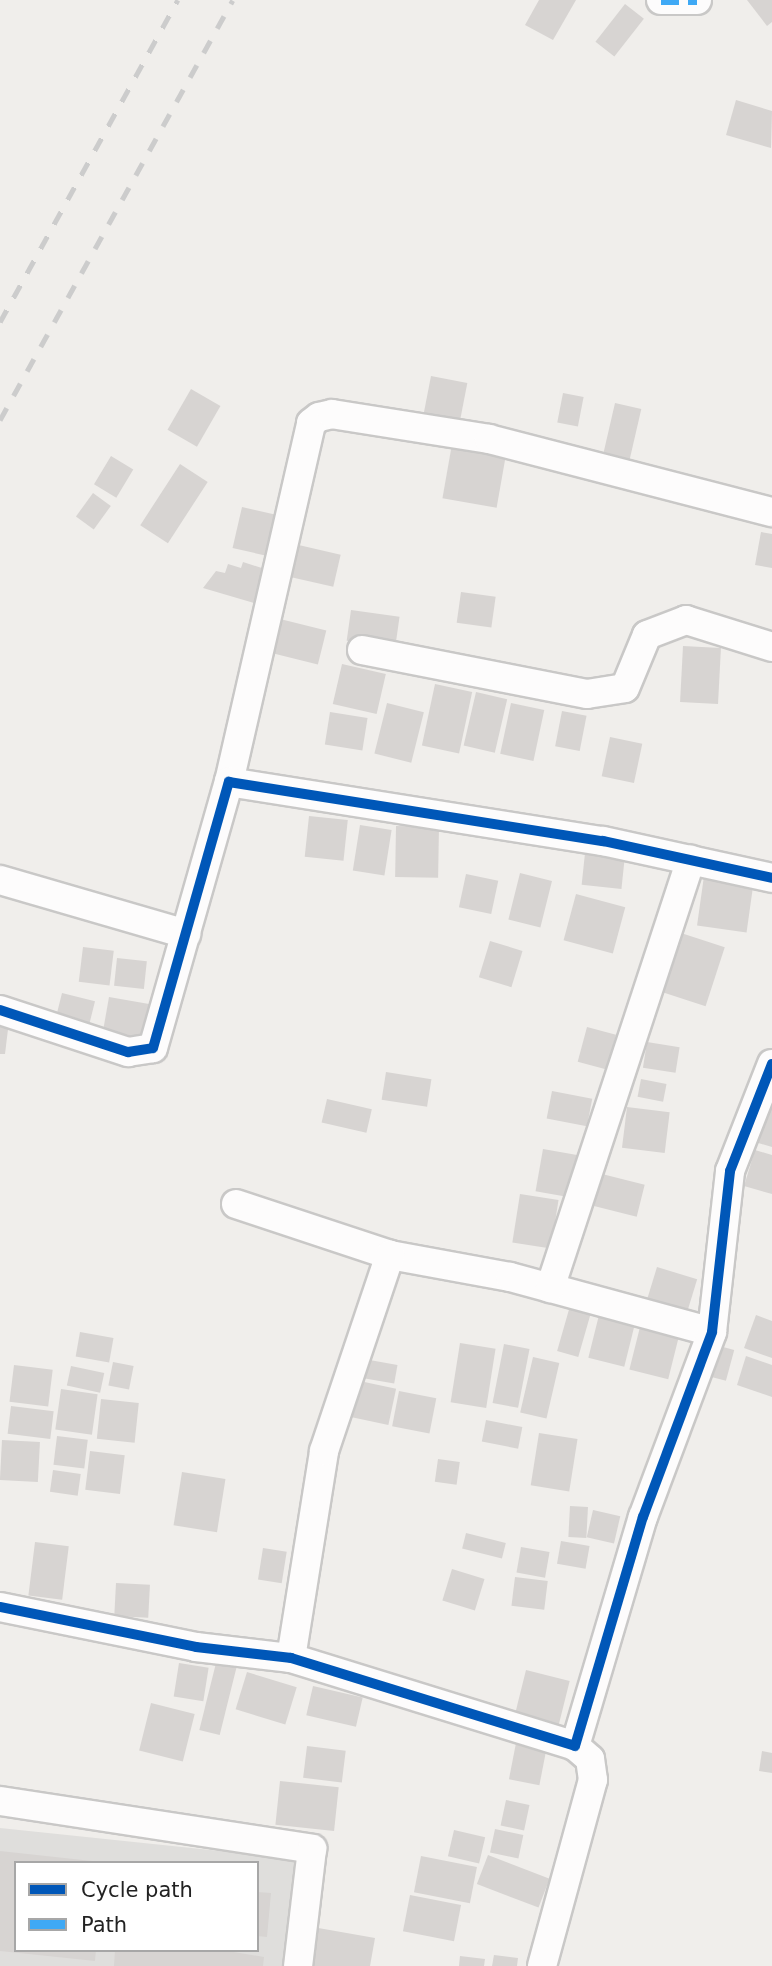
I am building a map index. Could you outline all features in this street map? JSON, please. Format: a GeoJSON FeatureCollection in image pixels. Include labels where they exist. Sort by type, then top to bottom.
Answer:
{"type":"FeatureCollection","features":[{"type":"Feature","properties":{"kind":"street"},"geometry":{"type":"LineString","coordinates":[[661,0],[698,0]]}},
{"type":"Feature","properties":{"kind":"street"},"geometry":{"type":"LineString","coordinates":[[0,1010],[142,1054],[158,1034],[229,782],[311,423],[319,417],[332,414],[489,439],[772,512]]}},
{"type":"Feature","properties":{"kind":"street"},"geometry":{"type":"LineString","coordinates":[[362,650],[587,694],[625,688],[647,635],[686,620],[772,647]]}},
{"type":"Feature","properties":{"kind":"street"},"geometry":{"type":"LineString","coordinates":[[229,782],[691,860],[772,878]]}},
{"type":"Feature","properties":{"kind":"street"},"geometry":{"type":"LineString","coordinates":[[550,1288],[691,860]]}},
{"type":"Feature","properties":{"kind":"street"},"geometry":{"type":"LineString","coordinates":[[0,880],[186,934]]}},
{"type":"Feature","properties":{"kind":"street"},"geometry":{"type":"LineString","coordinates":[[575,1746],[643,1517],[712,1332],[730,1171],[772,1064]]}},
{"type":"Feature","properties":{"kind":"street"},"geometry":{"type":"LineString","coordinates":[[236,1204],[390,1255],[550,1288],[712,1332]]}},
{"type":"Feature","properties":{"kind":"street"},"geometry":{"type":"LineString","coordinates":[[291,1658],[324,1451],[390,1255]]}},
{"type":"Feature","properties":{"kind":"street"},"geometry":{"type":"LineString","coordinates":[[0,1606],[196,1647],[291,1658],[575,1746],[590,1759],[593,1780],[542,1966]]}},
{"type":"Feature","properties":{"kind":"street"},"geometry":{"type":"LineString","coordinates":[[0,1801],[312,1849],[298,1966]]}},
{"type":"Feature","properties":{"kind":"shaded area"},"geometry":{"type":"Polygon","coordinates":[[[0,1828],[305,1860],[296,1966],[0,1966],[0,1828]]]}},
{"type":"Feature","properties":{"kind":"building"},"geometry":{"type":"Polygon","coordinates":[[[539,0],[576,0],[553,40],[525,25],[539,0]]]}},
{"type":"Feature","properties":{"kind":"building"},"geometry":{"type":"Polygon","coordinates":[[[747,0],[772,0],[772,22],[767,26],[747,0]]]}},
{"type":"Feature","properties":{"kind":"building"},"geometry":{"type":"Polygon","coordinates":[[[625,4],[644,19],[614,57],[595,42],[625,4]]]}},
{"type":"Feature","properties":{"kind":"building"},"geometry":{"type":"Polygon","coordinates":[[[736,100],[772,111],[771,148],[726,135],[736,100]]]}},
{"type":"Feature","properties":{"kind":"building"},"geometry":{"type":"Polygon","coordinates":[[[431,376],[467,383],[459,426],[423,419],[431,376]]]}},
{"type":"Feature","properties":{"kind":"building"},"geometry":{"type":"Polygon","coordinates":[[[191,389],[220,406],[197,447],[168,430],[191,389]]]}},
{"type":"Feature","properties":{"kind":"building"},"geometry":{"type":"Polygon","coordinates":[[[563,393],[584,397],[578,426],[557,422],[563,393]]]}},
{"type":"Feature","properties":{"kind":"building"},"geometry":{"type":"Polygon","coordinates":[[[615,403],[641,409],[630,460],[603,454],[615,403]]]}},
{"type":"Feature","properties":{"kind":"building"},"geometry":{"type":"Polygon","coordinates":[[[452,444],[506,454],[497,508],[442,498],[452,444]]]}},
{"type":"Feature","properties":{"kind":"building"},"geometry":{"type":"Polygon","coordinates":[[[111,456],[133,469],[116,498],[94,484],[111,456]]]}},
{"type":"Feature","properties":{"kind":"building"},"geometry":{"type":"Polygon","coordinates":[[[180,464],[208,482],[168,543],[140,525],[180,464]]]}},
{"type":"Feature","properties":{"kind":"building"},"geometry":{"type":"Polygon","coordinates":[[[93,493],[111,506],[94,529],[76,516],[93,493]]]}},
{"type":"Feature","properties":{"kind":"building"},"geometry":{"type":"Polygon","coordinates":[[[242,507],[278,515],[269,556],[233,548],[242,507]]]}},
{"type":"Feature","properties":{"kind":"building"},"geometry":{"type":"Polygon","coordinates":[[[761,532],[772,534],[772,568],[755,565],[761,532]]]}},
{"type":"Feature","properties":{"kind":"building"},"geometry":{"type":"Polygon","coordinates":[[[290,543],[341,555],[333,587],[283,575],[290,543]]]}},
{"type":"Feature","properties":{"kind":"building"},"geometry":{"type":"Polygon","coordinates":[[[243,562],[265,569],[254,603],[203,588],[216,571],[225,573],[228,564],[241,568],[243,562]]]}},
{"type":"Feature","properties":{"kind":"building"},"geometry":{"type":"Polygon","coordinates":[[[461,592],[496,597],[491,628],[457,623],[461,592]]]}},
{"type":"Feature","properties":{"kind":"building"},"geometry":{"type":"Polygon","coordinates":[[[351,610],[400,617],[395,648],[347,641],[351,610]]]}},
{"type":"Feature","properties":{"kind":"building"},"geometry":{"type":"Polygon","coordinates":[[[272,617],[326,631],[318,665],[264,651],[272,617]]]}},
{"type":"Feature","properties":{"kind":"building"},"geometry":{"type":"Polygon","coordinates":[[[683,646],[721,648],[718,704],[680,702],[683,646]]]}},
{"type":"Feature","properties":{"kind":"building"},"geometry":{"type":"Polygon","coordinates":[[[342,664],[386,674],[377,714],[333,704],[342,664]]]}},
{"type":"Feature","properties":{"kind":"building"},"geometry":{"type":"Polygon","coordinates":[[[435,684],[472,692],[459,754],[422,746],[435,684]]]}},
{"type":"Feature","properties":{"kind":"building"},"geometry":{"type":"Polygon","coordinates":[[[476,692],[507,699],[495,753],[464,746],[476,692]]]}},
{"type":"Feature","properties":{"kind":"building"},"geometry":{"type":"Polygon","coordinates":[[[387,703],[424,712],[411,763],[374,753],[387,703]]]}},
{"type":"Feature","properties":{"kind":"building"},"geometry":{"type":"Polygon","coordinates":[[[511,703],[544,710],[533,761],[500,754],[511,703]]]}},
{"type":"Feature","properties":{"kind":"building"},"geometry":{"type":"Polygon","coordinates":[[[562,711],[587,716],[580,751],[555,746],[562,711]]]}},
{"type":"Feature","properties":{"kind":"building"},"geometry":{"type":"Polygon","coordinates":[[[330,712],[368,718],[362,751],[325,745],[330,712]]]}},
{"type":"Feature","properties":{"kind":"building"},"geometry":{"type":"Polygon","coordinates":[[[610,737],[642,744],[634,783],[602,776],[610,737]]]}},
{"type":"Feature","properties":{"kind":"building"},"geometry":{"type":"Polygon","coordinates":[[[309,816],[348,820],[344,861],[305,857],[309,816]]]}},
{"type":"Feature","properties":{"kind":"building"},"geometry":{"type":"Polygon","coordinates":[[[360,825],[392,830],[384,875],[353,870],[360,825]]]}},
{"type":"Feature","properties":{"kind":"building"},"geometry":{"type":"Polygon","coordinates":[[[396,826],[439,827],[438,878],[395,877],[396,826]]]}},
{"type":"Feature","properties":{"kind":"building"},"geometry":{"type":"Polygon","coordinates":[[[585,853],[625,857],[621,889],[582,885],[585,853]]]}},
{"type":"Feature","properties":{"kind":"building"},"geometry":{"type":"Polygon","coordinates":[[[520,873],[552,881],[540,928],[508,920],[520,873]]]}},
{"type":"Feature","properties":{"kind":"building"},"geometry":{"type":"Polygon","coordinates":[[[466,874],[498,881],[491,914],[459,907],[466,874]]]}},
{"type":"Feature","properties":{"kind":"building"},"geometry":{"type":"Polygon","coordinates":[[[704,876],[754,883],[747,932],[697,926],[704,876]]]}},
{"type":"Feature","properties":{"kind":"building"},"geometry":{"type":"Polygon","coordinates":[[[576,894],[625,907],[613,954],[564,940],[576,894]]]}},
{"type":"Feature","properties":{"kind":"building"},"geometry":{"type":"Polygon","coordinates":[[[681,933],[725,947],[706,1006],[662,992],[681,933]]]}},
{"type":"Feature","properties":{"kind":"building"},"geometry":{"type":"Polygon","coordinates":[[[490,941],[523,951],[511,987],[479,977],[490,941]]]}},
{"type":"Feature","properties":{"kind":"building"},"geometry":{"type":"Polygon","coordinates":[[[83,947],[114,951],[110,986],[79,982],[83,947]]]}},
{"type":"Feature","properties":{"kind":"building"},"geometry":{"type":"Polygon","coordinates":[[[117,958],[147,961],[144,989],[114,986],[117,958]]]}},
{"type":"Feature","properties":{"kind":"building"},"geometry":{"type":"Polygon","coordinates":[[[62,993],[95,1001],[88,1028],[55,1020],[62,993]]]}},
{"type":"Feature","properties":{"kind":"building"},"geometry":{"type":"Polygon","coordinates":[[[109,997],[153,1005],[147,1038],[103,1030],[109,997]]]}},
{"type":"Feature","properties":{"kind":"building"},"geometry":{"type":"Polygon","coordinates":[[[0,1020],[9,1021],[5,1054],[0,1054],[0,1020]]]}},
{"type":"Feature","properties":{"kind":"building"},"geometry":{"type":"Polygon","coordinates":[[[587,1027],[616,1035],[607,1070],[578,1062],[587,1027]]]}},
{"type":"Feature","properties":{"kind":"building"},"geometry":{"type":"Polygon","coordinates":[[[647,1042],[680,1047],[676,1073],[643,1068],[647,1042]]]}},
{"type":"Feature","properties":{"kind":"building"},"geometry":{"type":"Polygon","coordinates":[[[386,1072],[431,1079],[427,1107],[382,1100],[386,1072]]]}},
{"type":"Feature","properties":{"kind":"building"},"geometry":{"type":"Polygon","coordinates":[[[641,1079],[667,1084],[663,1102],[638,1097],[641,1079]]]}},
{"type":"Feature","properties":{"kind":"building"},"geometry":{"type":"Polygon","coordinates":[[[552,1091],[592,1099],[587,1126],[547,1118],[552,1091]]]}},
{"type":"Feature","properties":{"kind":"building"},"geometry":{"type":"Polygon","coordinates":[[[327,1099],[372,1109],[366,1133],[322,1122],[327,1099]]]}},
{"type":"Feature","properties":{"kind":"building"},"geometry":{"type":"Polygon","coordinates":[[[767,1103],[772,1104],[772,1147],[755,1142],[767,1103]]]}},
{"type":"Feature","properties":{"kind":"building"},"geometry":{"type":"Polygon","coordinates":[[[627,1107],[670,1112],[665,1153],[622,1148],[627,1107]]]}},
{"type":"Feature","properties":{"kind":"building"},"geometry":{"type":"Polygon","coordinates":[[[543,1149],[578,1155],[571,1198],[536,1191],[543,1149]]]}},
{"type":"Feature","properties":{"kind":"building"},"geometry":{"type":"Polygon","coordinates":[[[755,1150],[772,1155],[772,1194],[744,1186],[755,1150]]]}},
{"type":"Feature","properties":{"kind":"building"},"geometry":{"type":"Polygon","coordinates":[[[602,1174],[645,1185],[637,1217],[594,1206],[602,1174]]]}},
{"type":"Feature","properties":{"kind":"building"},"geometry":{"type":"Polygon","coordinates":[[[520,1194],[559,1200],[551,1248],[512,1242],[520,1194]]]}},
{"type":"Feature","properties":{"kind":"building"},"geometry":{"type":"Polygon","coordinates":[[[657,1267],[697,1279],[685,1318],[645,1305],[657,1267]]]}},
{"type":"Feature","properties":{"kind":"building"},"geometry":{"type":"Polygon","coordinates":[[[572,1299],[593,1305],[578,1357],[557,1351],[572,1299]]]}},
{"type":"Feature","properties":{"kind":"building"},"geometry":{"type":"Polygon","coordinates":[[[599,1315],[635,1324],[624,1367],[588,1358],[599,1315]]]}},
{"type":"Feature","properties":{"kind":"building"},"geometry":{"type":"Polygon","coordinates":[[[756,1315],[772,1321],[772,1358],[744,1348],[756,1315]]]}},
{"type":"Feature","properties":{"kind":"building"},"geometry":{"type":"Polygon","coordinates":[[[641,1323],[680,1333],[668,1379],[629,1370],[641,1323]]]}},
{"type":"Feature","properties":{"kind":"building"},"geometry":{"type":"Polygon","coordinates":[[[80,1332],[113,1338],[109,1363],[76,1357],[80,1332]]]}},
{"type":"Feature","properties":{"kind":"building"},"geometry":{"type":"Polygon","coordinates":[[[460,1343],[496,1349],[486,1408],[451,1402],[460,1343]]]}},
{"type":"Feature","properties":{"kind":"building"},"geometry":{"type":"Polygon","coordinates":[[[504,1344],[530,1349],[518,1408],[493,1403],[504,1344]]]}},
{"type":"Feature","properties":{"kind":"building"},"geometry":{"type":"Polygon","coordinates":[[[712,1344],[734,1350],[726,1381],[704,1375],[712,1344]]]}},
{"type":"Feature","properties":{"kind":"building"},"geometry":{"type":"Polygon","coordinates":[[[746,1356],[772,1365],[772,1397],[737,1385],[746,1356]]]}},
{"type":"Feature","properties":{"kind":"building"},"geometry":{"type":"Polygon","coordinates":[[[533,1357],[559,1363],[546,1419],[520,1413],[533,1357]]]}},
{"type":"Feature","properties":{"kind":"building"},"geometry":{"type":"Polygon","coordinates":[[[364,1359],[397,1365],[394,1384],[361,1378],[364,1359]]]}},
{"type":"Feature","properties":{"kind":"building"},"geometry":{"type":"Polygon","coordinates":[[[113,1362],[134,1366],[129,1390],[108,1386],[113,1362]]]}},
{"type":"Feature","properties":{"kind":"building"},"geometry":{"type":"Polygon","coordinates":[[[14,1365],[53,1370],[48,1406],[9,1402],[14,1365]]]}},
{"type":"Feature","properties":{"kind":"building"},"geometry":{"type":"Polygon","coordinates":[[[71,1366],[104,1373],[100,1393],[67,1386],[71,1366]]]}},
{"type":"Feature","properties":{"kind":"building"},"geometry":{"type":"Polygon","coordinates":[[[355,1380],[396,1389],[388,1425],[347,1416],[355,1380]]]}},
{"type":"Feature","properties":{"kind":"building"},"geometry":{"type":"Polygon","coordinates":[[[61,1389],[98,1394],[92,1435],[55,1430],[61,1389]]]}},
{"type":"Feature","properties":{"kind":"building"},"geometry":{"type":"Polygon","coordinates":[[[399,1391],[436,1398],[429,1434],[392,1426],[399,1391]]]}},
{"type":"Feature","properties":{"kind":"building"},"geometry":{"type":"Polygon","coordinates":[[[101,1399],[139,1403],[135,1443],[97,1439],[101,1399]]]}},
{"type":"Feature","properties":{"kind":"building"},"geometry":{"type":"Polygon","coordinates":[[[11,1406],[54,1411],[50,1439],[8,1434],[11,1406]]]}},
{"type":"Feature","properties":{"kind":"building"},"geometry":{"type":"Polygon","coordinates":[[[486,1420],[522,1427],[518,1449],[482,1442],[486,1420]]]}},
{"type":"Feature","properties":{"kind":"building"},"geometry":{"type":"Polygon","coordinates":[[[539,1433],[578,1439],[569,1491],[531,1485],[539,1433]]]}},
{"type":"Feature","properties":{"kind":"building"},"geometry":{"type":"Polygon","coordinates":[[[57,1436],[88,1440],[84,1469],[53,1465],[57,1436]]]}},
{"type":"Feature","properties":{"kind":"building"},"geometry":{"type":"Polygon","coordinates":[[[2,1440],[40,1442],[38,1482],[0,1480],[2,1440]]]}},
{"type":"Feature","properties":{"kind":"building"},"geometry":{"type":"Polygon","coordinates":[[[90,1451],[125,1455],[120,1494],[85,1490],[90,1451]]]}},
{"type":"Feature","properties":{"kind":"building"},"geometry":{"type":"Polygon","coordinates":[[[438,1459],[460,1462],[457,1485],[435,1482],[438,1459]]]}},
{"type":"Feature","properties":{"kind":"building"},"geometry":{"type":"Polygon","coordinates":[[[53,1470],[81,1474],[78,1496],[50,1492],[53,1470]]]}},
{"type":"Feature","properties":{"kind":"building"},"geometry":{"type":"Polygon","coordinates":[[[182,1472],[225,1479],[217,1532],[174,1525],[182,1472]]]}},
{"type":"Feature","properties":{"kind":"building"},"geometry":{"type":"Polygon","coordinates":[[[570,1506],[588,1507],[586,1538],[568,1537],[570,1506]]]}},
{"type":"Feature","properties":{"kind":"building"},"geometry":{"type":"Polygon","coordinates":[[[593,1510],[620,1516],[614,1544],[587,1537],[593,1510]]]}},
{"type":"Feature","properties":{"kind":"building"},"geometry":{"type":"Polygon","coordinates":[[[466,1533],[506,1543],[502,1558],[462,1549],[466,1533]]]}},
{"type":"Feature","properties":{"kind":"building"},"geometry":{"type":"Polygon","coordinates":[[[561,1541],[590,1546],[586,1569],[557,1564],[561,1541]]]}},
{"type":"Feature","properties":{"kind":"building"},"geometry":{"type":"Polygon","coordinates":[[[35,1542],[69,1546],[62,1600],[28,1596],[35,1542]]]}},
{"type":"Feature","properties":{"kind":"building"},"geometry":{"type":"Polygon","coordinates":[[[521,1547],[550,1552],[545,1578],[516,1573],[521,1547]]]}},
{"type":"Feature","properties":{"kind":"building"},"geometry":{"type":"Polygon","coordinates":[[[263,1548],[287,1552],[282,1583],[258,1580],[263,1548]]]}},
{"type":"Feature","properties":{"kind":"building"},"geometry":{"type":"Polygon","coordinates":[[[452,1569],[485,1579],[475,1610],[442,1601],[452,1569]]]}},
{"type":"Feature","properties":{"kind":"building"},"geometry":{"type":"Polygon","coordinates":[[[515,1577],[548,1581],[544,1610],[511,1606],[515,1577]]]}},
{"type":"Feature","properties":{"kind":"building"},"geometry":{"type":"Polygon","coordinates":[[[116,1583],[150,1585],[148,1618],[114,1616],[116,1583]]]}},
{"type":"Feature","properties":{"kind":"building"},"geometry":{"type":"Polygon","coordinates":[[[179,1663],[209,1668],[203,1701],[174,1697],[179,1663]]]}},
{"type":"Feature","properties":{"kind":"building"},"geometry":{"type":"Polygon","coordinates":[[[216,1663],[236,1668],[220,1735],[199,1730],[216,1663]]]}},
{"type":"Feature","properties":{"kind":"building"},"geometry":{"type":"Polygon","coordinates":[[[526,1670],[570,1681],[557,1733],[513,1722],[526,1670]]]}},
{"type":"Feature","properties":{"kind":"building"},"geometry":{"type":"Polygon","coordinates":[[[247,1672],[297,1687],[285,1724],[236,1709],[247,1672]]]}},
{"type":"Feature","properties":{"kind":"building"},"geometry":{"type":"Polygon","coordinates":[[[313,1686],[363,1697],[356,1727],[306,1715],[313,1686]]]}},
{"type":"Feature","properties":{"kind":"building"},"geometry":{"type":"Polygon","coordinates":[[[151,1703],[195,1714],[183,1761],[139,1751],[151,1703]]]}},
{"type":"Feature","properties":{"kind":"building"},"geometry":{"type":"Polygon","coordinates":[[[516,1743],[546,1749],[539,1785],[509,1779],[516,1743]]]}},
{"type":"Feature","properties":{"kind":"building"},"geometry":{"type":"Polygon","coordinates":[[[307,1746],[346,1751],[342,1783],[303,1778],[307,1746]]]}},
{"type":"Feature","properties":{"kind":"building"},"geometry":{"type":"Polygon","coordinates":[[[762,1751],[772,1753],[772,1773],[759,1771],[762,1751]]]}},
{"type":"Feature","properties":{"kind":"building"},"geometry":{"type":"Polygon","coordinates":[[[280,1781],[339,1787],[334,1831],[275,1825],[280,1781]]]}},
{"type":"Feature","properties":{"kind":"building"},"geometry":{"type":"Polygon","coordinates":[[[506,1800],[529,1805],[524,1830],[501,1825],[506,1800]]]}},
{"type":"Feature","properties":{"kind":"building"},"geometry":{"type":"Polygon","coordinates":[[[495,1829],[523,1835],[518,1859],[490,1852],[495,1829]]]}},
{"type":"Feature","properties":{"kind":"building"},"geometry":{"type":"Polygon","coordinates":[[[454,1830],[485,1837],[479,1864],[448,1856],[454,1830]]]}},
{"type":"Feature","properties":{"kind":"building"},"geometry":{"type":"Polygon","coordinates":[[[0,1851],[92,1861],[14,1861],[14,1952],[96,1952],[95,1961],[0,1951],[0,1851]]]}},
{"type":"Feature","properties":{"kind":"building"},"geometry":{"type":"Polygon","coordinates":[[[488,1855],[550,1879],[539,1908],[477,1884],[488,1855]]]}},
{"type":"Feature","properties":{"kind":"building"},"geometry":{"type":"Polygon","coordinates":[[[421,1856],[477,1867],[470,1903],[414,1892],[421,1856]]]}},
{"type":"Feature","properties":{"kind":"building"},"geometry":{"type":"Polygon","coordinates":[[[259,1892],[271,1893],[267,1937],[259,1936],[259,1892]]]}},
{"type":"Feature","properties":{"kind":"building"},"geometry":{"type":"Polygon","coordinates":[[[410,1895],[461,1905],[454,1941],[403,1931],[410,1895]]]}},
{"type":"Feature","properties":{"kind":"building"},"geometry":{"type":"Polygon","coordinates":[[[307,1926],[375,1938],[370,1966],[300,1966],[307,1926]]]}},
{"type":"Feature","properties":{"kind":"building"},"geometry":{"type":"Polygon","coordinates":[[[115,1952],[234,1952],[264,1957],[263,1966],[114,1966],[115,1952]]]}},
{"type":"Feature","properties":{"kind":"building"},"geometry":{"type":"Polygon","coordinates":[[[494,1955],[518,1958],[517,1966],[492,1966],[494,1955]]]}},
{"type":"Feature","properties":{"kind":"building"},"geometry":{"type":"Polygon","coordinates":[[[460,1956],[485,1959],[484,1966],[459,1966],[460,1956]]]}},
{"type":"Feature","properties":{"kind":"railway"},"geometry":{"type":"LineString","coordinates":[[0,322],[178,0]]}},
{"type":"Feature","properties":{"kind":"railway"},"geometry":{"type":"LineString","coordinates":[[0,420],[233,0]]}},
{"type":"Feature","properties":{"kind":"marked path"},"geometry":{"type":"LineString","coordinates":[[661,0],[697,0]]}},
{"type":"Feature","properties":{"kind":"cycle path"},"geometry":{"type":"LineString","coordinates":[[0,1010],[128,1052],[153,1048],[229,782],[603,841],[772,878]]}},
{"type":"Feature","properties":{"kind":"cycle path"},"geometry":{"type":"LineString","coordinates":[[0,1607],[196,1647],[291,1658],[575,1746],[643,1517],[712,1332],[730,1171],[772,1064]]}}]}
